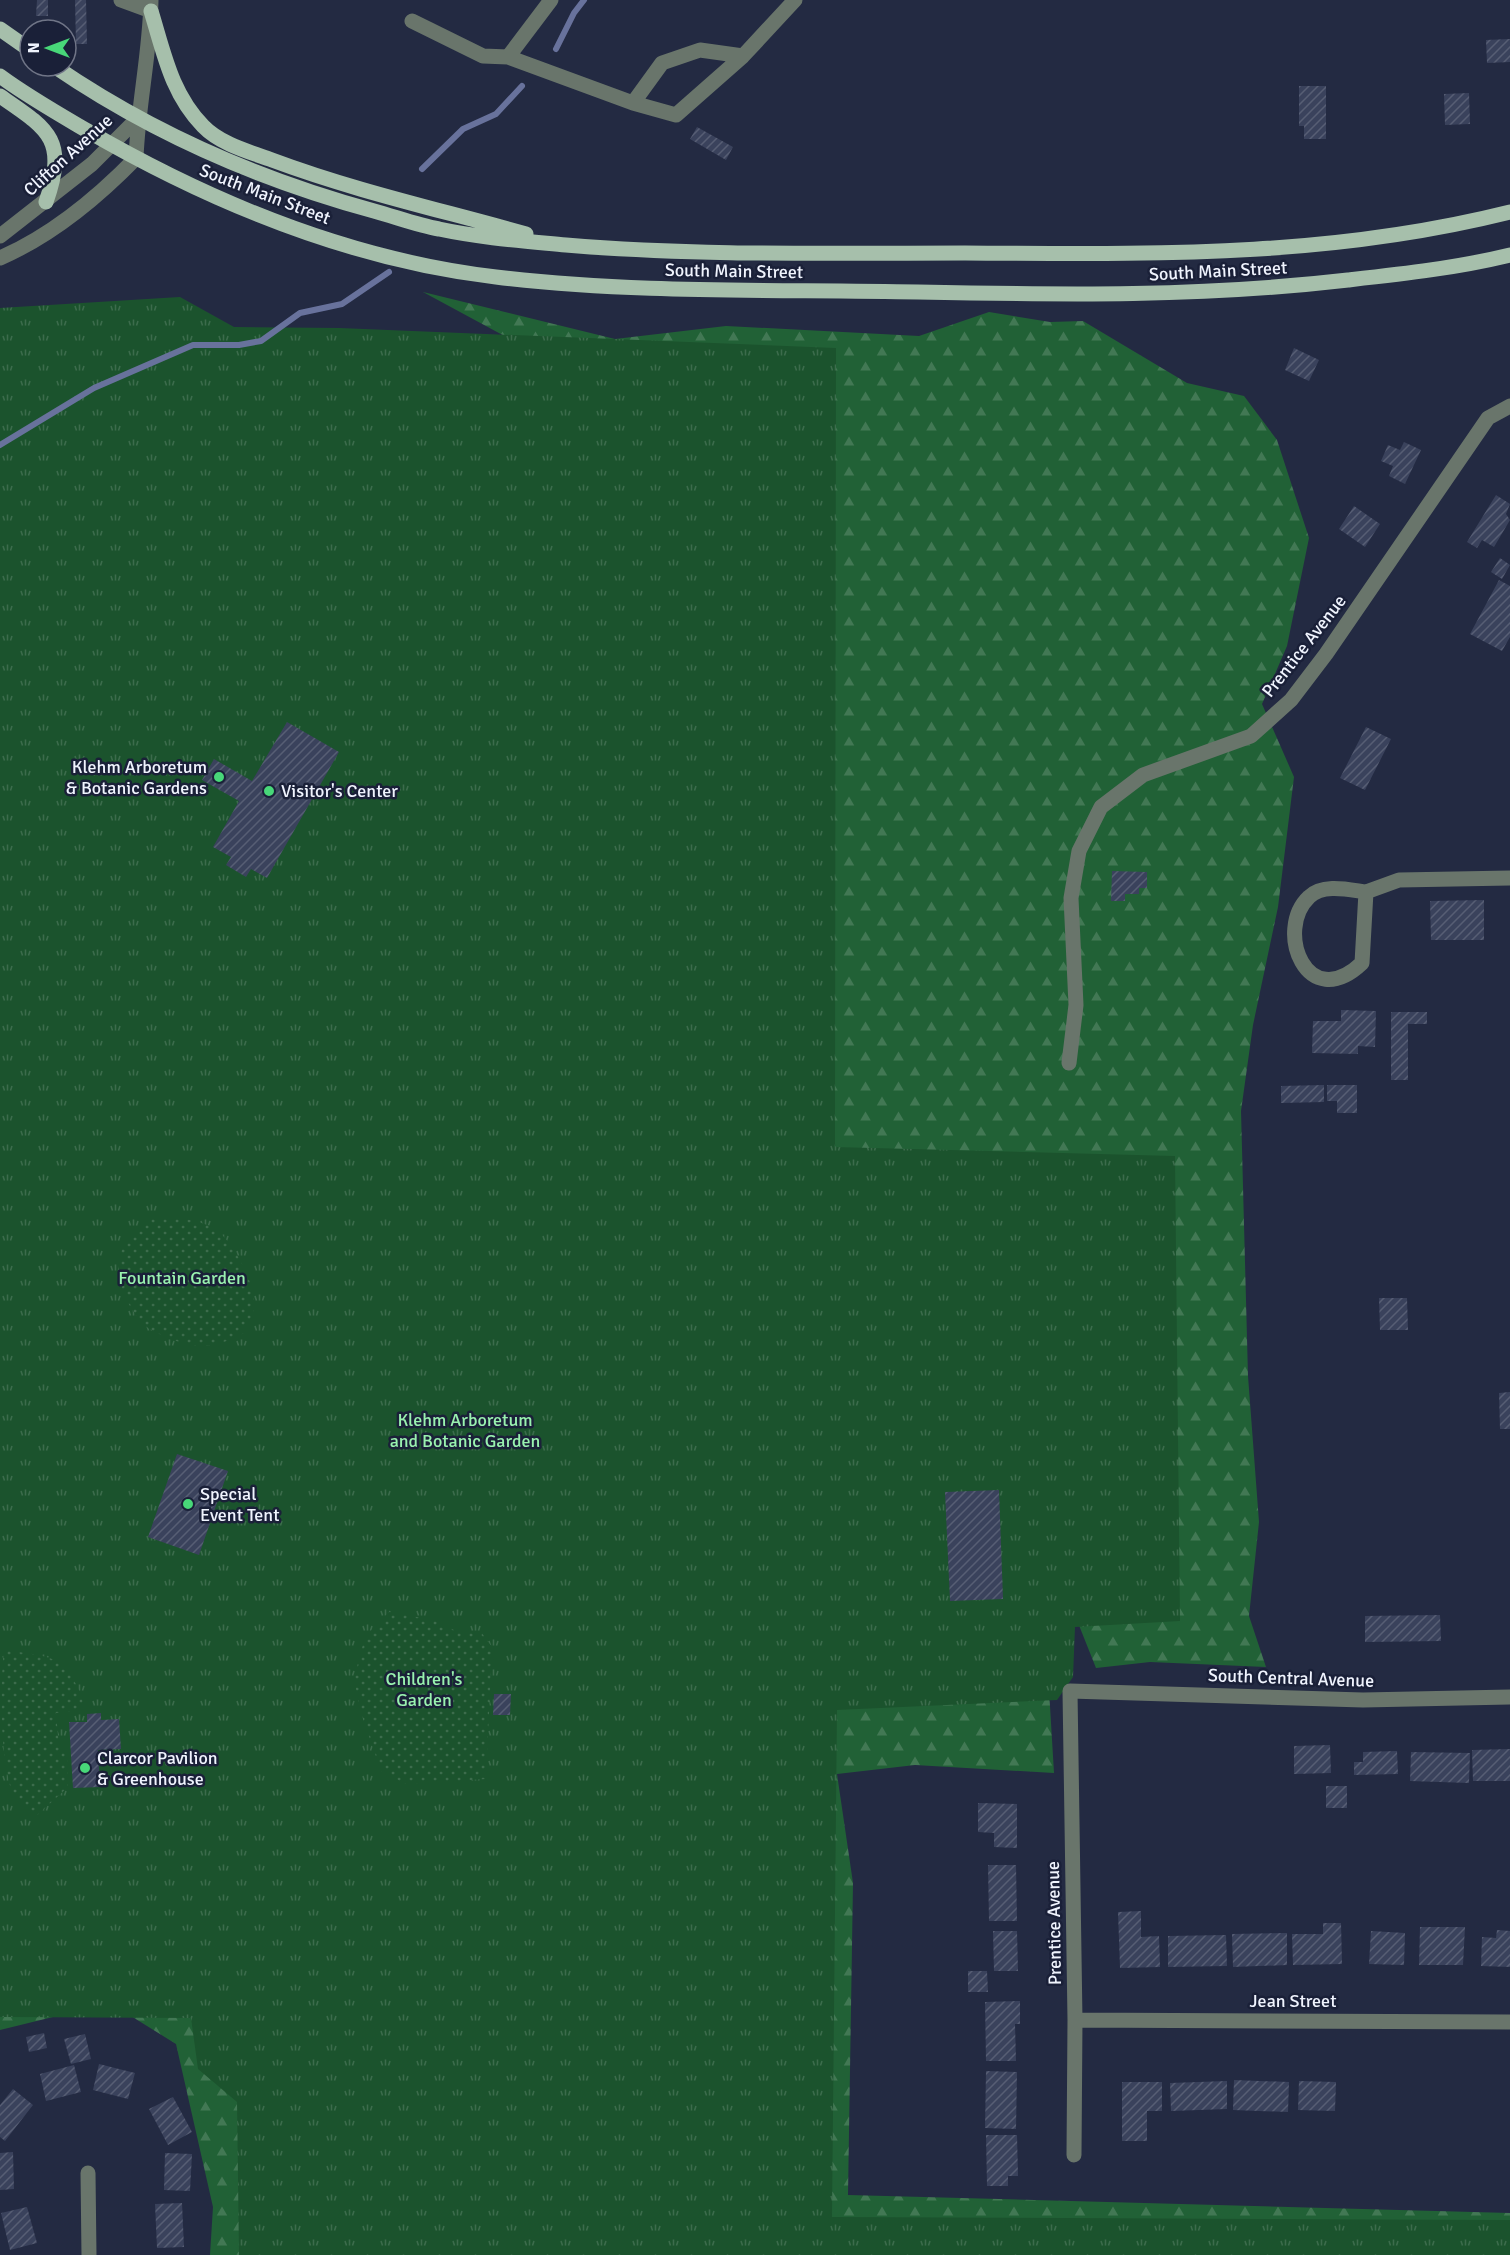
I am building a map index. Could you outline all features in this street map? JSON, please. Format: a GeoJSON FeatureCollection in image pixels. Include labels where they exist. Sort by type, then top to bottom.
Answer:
{"type":"FeatureCollection","features":[{"type":"Feature","properties":{"kind":"main road"},"geometry":{"type":"LineString","coordinates":[[151,6],[164,62],[175,88],[204,128],[222,139],[322,179],[561,244]]}},
{"type":"Feature","properties":{"kind":"main road"},"geometry":{"type":"LineString","coordinates":[[0,29],[18,42]]}},
{"type":"Feature","properties":{"kind":"main road","name":"South Main Street"},"geometry":{"type":"LineString","coordinates":[[0,76],[23,93],[112,145],[206,194],[314,236],[371,253],[490,277],[578,286],[800,292],[1148,295],[1253,291],[1419,273],[1510,255]]}},
{"type":"Feature","properties":{"kind":"main road","name":"South Main Street"},"geometry":{"type":"LineString","coordinates":[[73,78],[137,119],[258,174],[338,201],[437,229],[561,244],[619,249],[783,254],[1163,255],[1304,248],[1382,238],[1510,212]]}},
{"type":"Feature","properties":{"kind":"main road"},"geometry":{"type":"LineString","coordinates":[[0,96],[44,127],[51,138],[54,172],[46,202]]}},
{"type":"Feature","properties":{"kind":"street"},"geometry":{"type":"LineString","coordinates":[[121,0],[151,6],[146,76],[137,119]]}},
{"type":"Feature","properties":{"kind":"street"},"geometry":{"type":"LineString","coordinates":[[508,57],[551,0]]}},
{"type":"Feature","properties":{"kind":"street"},"geometry":{"type":"LineString","coordinates":[[412,21],[483,56],[508,57],[633,103],[676,115],[743,56],[795,0]]}},
{"type":"Feature","properties":{"kind":"street"},"geometry":{"type":"LineString","coordinates":[[633,103],[662,63],[700,50],[743,56]]}},
{"type":"Feature","properties":{"kind":"street","name":"Clifton Avenue"},"geometry":{"type":"LineString","coordinates":[[0,236],[46,202],[112,145],[137,119]]}},
{"type":"Feature","properties":{"kind":"street","name":"Clifton Avenue"},"geometry":{"type":"LineString","coordinates":[[136,158],[137,119]]}},
{"type":"Feature","properties":{"kind":"street"},"geometry":{"type":"LineString","coordinates":[[0,258],[20,250],[68,217],[108,187],[136,158]]}},
{"type":"Feature","properties":{"kind":"street","name":"Prentice Avenue"},"geometry":{"type":"LineString","coordinates":[[1069,1063],[1076,1005],[1071,898],[1079,851],[1101,807],[1143,775],[1251,736],[1291,699],[1326,654],[1488,418],[1510,406]]}},
{"type":"Feature","properties":{"kind":"street"},"geometry":{"type":"LineString","coordinates":[[1366,892],[1362,963],[1353,972],[1331,979],[1315,978],[1302,966],[1296,941],[1297,915],[1310,896],[1333,888],[1366,892],[1399,880],[1510,878]]}},
{"type":"Feature","properties":{"kind":"street","name":"Prentice Avenue"},"geometry":{"type":"LineString","coordinates":[[1070,1690],[1075,2020],[1074,2155]]}},
{"type":"Feature","properties":{"kind":"street","name":"South Central Avenue"},"geometry":{"type":"LineString","coordinates":[[1070,1690],[1363,1700],[1510,1697]]}},
{"type":"Feature","properties":{"kind":"street","name":"Jean Street"},"geometry":{"type":"LineString","coordinates":[[1075,2020],[1510,2022]]}},
{"type":"Feature","properties":{"kind":"street"},"geometry":{"type":"LineString","coordinates":[[88,2173],[89,2255]]}},
{"type":"Feature","properties":{"kind":"green space","name":"Klehm Arboretum and Botanic Garden"},"geometry":{"type":"Polygon","coordinates":[[[423,292],[615,339],[726,326],[919,336],[989,312],[1050,322],[1083,321],[1187,383],[1244,396],[1277,440],[1309,538],[1287,646],[1262,704],[1294,777],[1278,907],[1253,1025],[1241,1111],[1248,1376],[1259,1522],[1249,1616],[1266,1667],[1150,1662],[1096,1668],[1063,1585],[1048,1673],[1054,1773],[915,1765],[837,1774],[853,1883],[848,2195],[1510,2213],[1510,2255],[210,2255],[213,2207],[176,2044],[110,2003],[0,2030],[0,1789],[521,345],[423,292]]]}},
{"type":"Feature","properties":{"kind":"green space","name":"Klehm Arboretum and Botanic Garden"},"geometry":{"type":"Polygon","coordinates":[[[180,297],[234,327],[339,328],[836,348],[835,1147],[1175,1156],[1180,1621],[1075,1627],[1073,1677],[1057,1700],[837,1710],[832,2217],[1510,2220],[1510,2255],[239,2255],[237,2102],[198,2069],[191,2018],[0,2017],[0,308],[180,297]]]}},
{"type":"Feature","properties":{"kind":"green space","name":"Fountain Garden"},"geometry":{"type":"Polygon","coordinates":[[[175,1217],[198,1222],[219,1232],[238,1256],[248,1277],[254,1298],[253,1313],[244,1333],[215,1345],[191,1345],[168,1338],[146,1327],[134,1313],[120,1278],[120,1254],[133,1233],[147,1221],[155,1218],[175,1217]]]}},
{"type":"Feature","properties":{"kind":"green space","name":"Children's Garden"},"geometry":{"type":"Polygon","coordinates":[[[389,1612],[433,1620],[456,1631],[481,1632],[492,1647],[486,1779],[406,1784],[381,1771],[360,1710],[354,1678],[365,1637],[389,1612]]]}},
{"type":"Feature","properties":{"kind":"green space"},"geometry":{"type":"Polygon","coordinates":[[[4,1650],[41,1655],[58,1663],[74,1681],[83,1703],[84,1710],[56,1713],[59,1747],[67,1747],[68,1787],[34,1818],[13,1793],[7,1774],[2,1720],[4,1650]]]}},
{"type":"Feature","properties":{"kind":"building"},"geometry":{"type":"Polygon","coordinates":[[[37,0],[48,0],[48,16],[36,16],[37,0]]]}},
{"type":"Feature","properties":{"kind":"building"},"geometry":{"type":"Polygon","coordinates":[[[75,0],[86,0],[87,44],[78,44],[78,18],[75,18],[75,0]]]}},
{"type":"Feature","properties":{"kind":"building"},"geometry":{"type":"Polygon","coordinates":[[[1510,39],[1510,62],[1487,63],[1486,40],[1510,39]]]}},
{"type":"Feature","properties":{"kind":"building"},"geometry":{"type":"Polygon","coordinates":[[[1299,86],[1326,86],[1326,139],[1304,139],[1304,126],[1299,126],[1299,86]]]}},
{"type":"Feature","properties":{"kind":"building"},"geometry":{"type":"Polygon","coordinates":[[[1469,93],[1470,124],[1445,125],[1444,94],[1469,93]]]}},
{"type":"Feature","properties":{"kind":"building"},"geometry":{"type":"Polygon","coordinates":[[[697,127],[733,147],[726,160],[690,139],[697,127]]]}},
{"type":"Feature","properties":{"kind":"building"},"geometry":{"type":"Polygon","coordinates":[[[1294,348],[1319,360],[1309,381],[1285,370],[1294,348]]]}},
{"type":"Feature","properties":{"kind":"building"},"geometry":{"type":"Polygon","coordinates":[[[1404,442],[1421,450],[1405,484],[1389,476],[1393,466],[1381,461],[1388,445],[1400,450],[1404,442]]]}},
{"type":"Feature","properties":{"kind":"building"},"geometry":{"type":"Polygon","coordinates":[[[1496,495],[1510,504],[1506,514],[1510,520],[1494,547],[1482,540],[1477,548],[1467,542],[1496,495]]]}},
{"type":"Feature","properties":{"kind":"building"},"geometry":{"type":"Polygon","coordinates":[[[1354,506],[1380,524],[1365,547],[1339,529],[1354,506]]]}},
{"type":"Feature","properties":{"kind":"building"},"geometry":{"type":"Polygon","coordinates":[[[1500,558],[1510,565],[1502,579],[1491,572],[1500,558]]]}},
{"type":"Feature","properties":{"kind":"building"},"geometry":{"type":"Polygon","coordinates":[[[1499,580],[1510,586],[1510,637],[1502,651],[1470,634],[1499,580]]]}},
{"type":"Feature","properties":{"kind":"building","name":"Visitor's Center"},"geometry":{"type":"Polygon","coordinates":[[[287,722],[339,752],[267,878],[251,869],[246,877],[226,865],[231,857],[213,847],[239,801],[202,780],[214,759],[252,781],[287,722]]]}},
{"type":"Feature","properties":{"kind":"building"},"geometry":{"type":"Polygon","coordinates":[[[1366,727],[1391,739],[1365,790],[1340,778],[1366,727]]]}},
{"type":"Feature","properties":{"kind":"building"},"geometry":{"type":"Polygon","coordinates":[[[1112,871],[1147,872],[1147,888],[1139,888],[1139,894],[1125,894],[1125,901],[1111,901],[1112,871]]]}},
{"type":"Feature","properties":{"kind":"building"},"geometry":{"type":"Polygon","coordinates":[[[1484,900],[1484,940],[1431,940],[1430,901],[1484,900]]]}},
{"type":"Feature","properties":{"kind":"building"},"geometry":{"type":"Polygon","coordinates":[[[1341,1010],[1376,1011],[1375,1047],[1358,1046],[1358,1054],[1312,1053],[1313,1021],[1341,1021],[1341,1010]]]}},
{"type":"Feature","properties":{"kind":"building"},"geometry":{"type":"Polygon","coordinates":[[[1391,1012],[1427,1012],[1427,1024],[1408,1024],[1408,1080],[1391,1080],[1391,1012]]]}},
{"type":"Feature","properties":{"kind":"building"},"geometry":{"type":"Polygon","coordinates":[[[1324,1085],[1324,1102],[1281,1103],[1281,1086],[1324,1085]]]}},
{"type":"Feature","properties":{"kind":"building"},"geometry":{"type":"Polygon","coordinates":[[[1327,1085],[1357,1085],[1357,1113],[1337,1113],[1337,1101],[1327,1101],[1327,1085]]]}},
{"type":"Feature","properties":{"kind":"building"},"geometry":{"type":"Polygon","coordinates":[[[1379,1298],[1407,1298],[1408,1330],[1380,1330],[1379,1298]]]}},
{"type":"Feature","properties":{"kind":"building"},"geometry":{"type":"Polygon","coordinates":[[[1510,1392],[1510,1429],[1500,1429],[1499,1393],[1510,1392]]]}},
{"type":"Feature","properties":{"kind":"building","name":"Special Event Tent"},"geometry":{"type":"Polygon","coordinates":[[[177,1454],[228,1471],[199,1555],[148,1537],[177,1454]]]}},
{"type":"Feature","properties":{"kind":"building"},"geometry":{"type":"Polygon","coordinates":[[[999,1490],[1003,1599],[950,1601],[945,1492],[999,1490]]]}},
{"type":"Feature","properties":{"kind":"building"},"geometry":{"type":"Polygon","coordinates":[[[1440,1615],[1441,1641],[1365,1642],[1365,1616],[1440,1615]]]}},
{"type":"Feature","properties":{"kind":"building"},"geometry":{"type":"Polygon","coordinates":[[[494,1694],[511,1694],[510,1715],[493,1715],[494,1694]]]}},
{"type":"Feature","properties":{"kind":"building","name":"Clarcor Pavilion & Greenhouse"},"geometry":{"type":"Polygon","coordinates":[[[101,1713],[101,1720],[119,1719],[121,1749],[98,1750],[100,1787],[73,1788],[69,1722],[87,1722],[87,1714],[101,1713]]]}},
{"type":"Feature","properties":{"kind":"building"},"geometry":{"type":"Polygon","coordinates":[[[1330,1745],[1331,1773],[1294,1774],[1294,1746],[1330,1745]]]}},
{"type":"Feature","properties":{"kind":"building"},"geometry":{"type":"Polygon","coordinates":[[[1510,1749],[1510,1781],[1473,1781],[1472,1750],[1510,1749]]]}},
{"type":"Feature","properties":{"kind":"building"},"geometry":{"type":"Polygon","coordinates":[[[1397,1751],[1398,1774],[1354,1775],[1354,1762],[1363,1762],[1363,1752],[1397,1751]]]}},
{"type":"Feature","properties":{"kind":"building"},"geometry":{"type":"Polygon","coordinates":[[[1411,1752],[1470,1753],[1469,1783],[1410,1781],[1411,1752]]]}},
{"type":"Feature","properties":{"kind":"building"},"geometry":{"type":"Polygon","coordinates":[[[1326,1786],[1347,1786],[1347,1808],[1326,1808],[1326,1786]]]}},
{"type":"Feature","properties":{"kind":"building"},"geometry":{"type":"Polygon","coordinates":[[[978,1803],[1017,1804],[1017,1848],[994,1847],[994,1833],[978,1832],[978,1803]]]}},
{"type":"Feature","properties":{"kind":"building"},"geometry":{"type":"Polygon","coordinates":[[[988,1865],[1016,1865],[1017,1921],[989,1921],[988,1865]]]}},
{"type":"Feature","properties":{"kind":"building"},"geometry":{"type":"Polygon","coordinates":[[[1141,1911],[1141,1937],[1159,1936],[1160,1967],[1120,1968],[1118,1912],[1141,1911]]]}},
{"type":"Feature","properties":{"kind":"building"},"geometry":{"type":"Polygon","coordinates":[[[1323,1923],[1341,1923],[1342,1964],[1293,1965],[1292,1934],[1323,1934],[1323,1923]]]}},
{"type":"Feature","properties":{"kind":"building"},"geometry":{"type":"Polygon","coordinates":[[[1420,1927],[1465,1927],[1463,1965],[1419,1965],[1420,1927]]]}},
{"type":"Feature","properties":{"kind":"building"},"geometry":{"type":"Polygon","coordinates":[[[1497,1930],[1510,1931],[1510,1967],[1481,1966],[1482,1937],[1496,1938],[1497,1930]]]}},
{"type":"Feature","properties":{"kind":"building"},"geometry":{"type":"Polygon","coordinates":[[[993,1931],[1017,1931],[1018,1971],[994,1971],[993,1931]]]}},
{"type":"Feature","properties":{"kind":"building"},"geometry":{"type":"Polygon","coordinates":[[[1371,1931],[1405,1933],[1404,1965],[1369,1964],[1371,1931]]]}},
{"type":"Feature","properties":{"kind":"building"},"geometry":{"type":"Polygon","coordinates":[[[1287,1933],[1287,1965],[1233,1967],[1232,1934],[1287,1933]]]}},
{"type":"Feature","properties":{"kind":"building"},"geometry":{"type":"Polygon","coordinates":[[[1226,1935],[1227,1966],[1168,1967],[1168,1936],[1226,1935]]]}},
{"type":"Feature","properties":{"kind":"building"},"geometry":{"type":"Polygon","coordinates":[[[968,1971],[987,1971],[988,1992],[968,1992],[968,1971]]]}},
{"type":"Feature","properties":{"kind":"building"},"geometry":{"type":"Polygon","coordinates":[[[1020,2001],[1020,2024],[1015,2024],[1016,2061],[986,2061],[985,2002],[1020,2001]]]}},
{"type":"Feature","properties":{"kind":"building"},"geometry":{"type":"Polygon","coordinates":[[[44,2033],[47,2048],[29,2052],[26,2037],[44,2033]]]}},
{"type":"Feature","properties":{"kind":"building"},"geometry":{"type":"Polygon","coordinates":[[[85,2034],[91,2059],[71,2064],[64,2039],[85,2034]]]}},
{"type":"Feature","properties":{"kind":"building"},"geometry":{"type":"Polygon","coordinates":[[[99,2064],[135,2073],[128,2099],[93,2090],[99,2064]]]}},
{"type":"Feature","properties":{"kind":"building"},"geometry":{"type":"Polygon","coordinates":[[[74,2065],[81,2092],[46,2101],[40,2074],[74,2065]]]}},
{"type":"Feature","properties":{"kind":"building"},"geometry":{"type":"Polygon","coordinates":[[[986,2071],[1017,2072],[1016,2129],[985,2128],[986,2071]]]}},
{"type":"Feature","properties":{"kind":"building"},"geometry":{"type":"Polygon","coordinates":[[[1234,2080],[1289,2082],[1288,2112],[1233,2110],[1234,2080]]]}},
{"type":"Feature","properties":{"kind":"building"},"geometry":{"type":"Polygon","coordinates":[[[1227,2081],[1227,2109],[1171,2111],[1170,2083],[1227,2081]]]}},
{"type":"Feature","properties":{"kind":"building"},"geometry":{"type":"Polygon","coordinates":[[[1299,2081],[1336,2082],[1335,2111],[1298,2110],[1299,2081]]]}},
{"type":"Feature","properties":{"kind":"building"},"geometry":{"type":"Polygon","coordinates":[[[1122,2082],[1162,2082],[1162,2111],[1147,2111],[1147,2141],[1122,2141],[1122,2082]]]}},
{"type":"Feature","properties":{"kind":"building"},"geometry":{"type":"Polygon","coordinates":[[[13,2089],[33,2105],[5,2141],[0,2137],[0,2105],[13,2089]]]}},
{"type":"Feature","properties":{"kind":"building"},"geometry":{"type":"Polygon","coordinates":[[[173,2097],[192,2132],[168,2145],[149,2109],[173,2097]]]}},
{"type":"Feature","properties":{"kind":"building"},"geometry":{"type":"Polygon","coordinates":[[[986,2135],[1017,2135],[1018,2176],[1008,2176],[1008,2186],[987,2186],[986,2135]]]}},
{"type":"Feature","properties":{"kind":"building"},"geometry":{"type":"Polygon","coordinates":[[[13,2152],[14,2189],[0,2190],[0,2153],[13,2152]]]}},
{"type":"Feature","properties":{"kind":"building"},"geometry":{"type":"Polygon","coordinates":[[[165,2153],[192,2154],[190,2191],[164,2190],[165,2153]]]}},
{"type":"Feature","properties":{"kind":"building"},"geometry":{"type":"Polygon","coordinates":[[[182,2203],[184,2247],[157,2248],[155,2204],[182,2203]]]}},
{"type":"Feature","properties":{"kind":"building"},"geometry":{"type":"Polygon","coordinates":[[[27,2207],[37,2243],[10,2250],[1,2213],[27,2207]]]}},
{"type":"Feature","properties":{"kind":"waterway"},"geometry":{"type":"LineString","coordinates":[[556,49],[574,13],[584,0]]}},
{"type":"Feature","properties":{"kind":"waterway"},"geometry":{"type":"LineString","coordinates":[[422,169],[463,129],[496,114],[522,86]]}},
{"type":"Feature","properties":{"kind":"waterway"},"geometry":{"type":"LineString","coordinates":[[0,445],[94,388],[193,345],[239,345],[261,341],[300,313],[342,304],[389,272]]}},
{"type":"Feature","properties":{"kind":"place","name":"Klehm Arboretum & Botanic Gardens"},"geometry":{"type":"Point","coordinates":[219,777]}},
{"type":"Feature","properties":{"kind":"place","name":"Visitor's Center"},"geometry":{"type":"Point","coordinates":[269,791]}},
{"type":"Feature","properties":{"kind":"place","name":"Special Event Tent"},"geometry":{"type":"Point","coordinates":[188,1504]}},
{"type":"Feature","properties":{"kind":"place","name":"Clarcor Pavilion & Greenhouse"},"geometry":{"type":"Point","coordinates":[85,1768]}}]}
